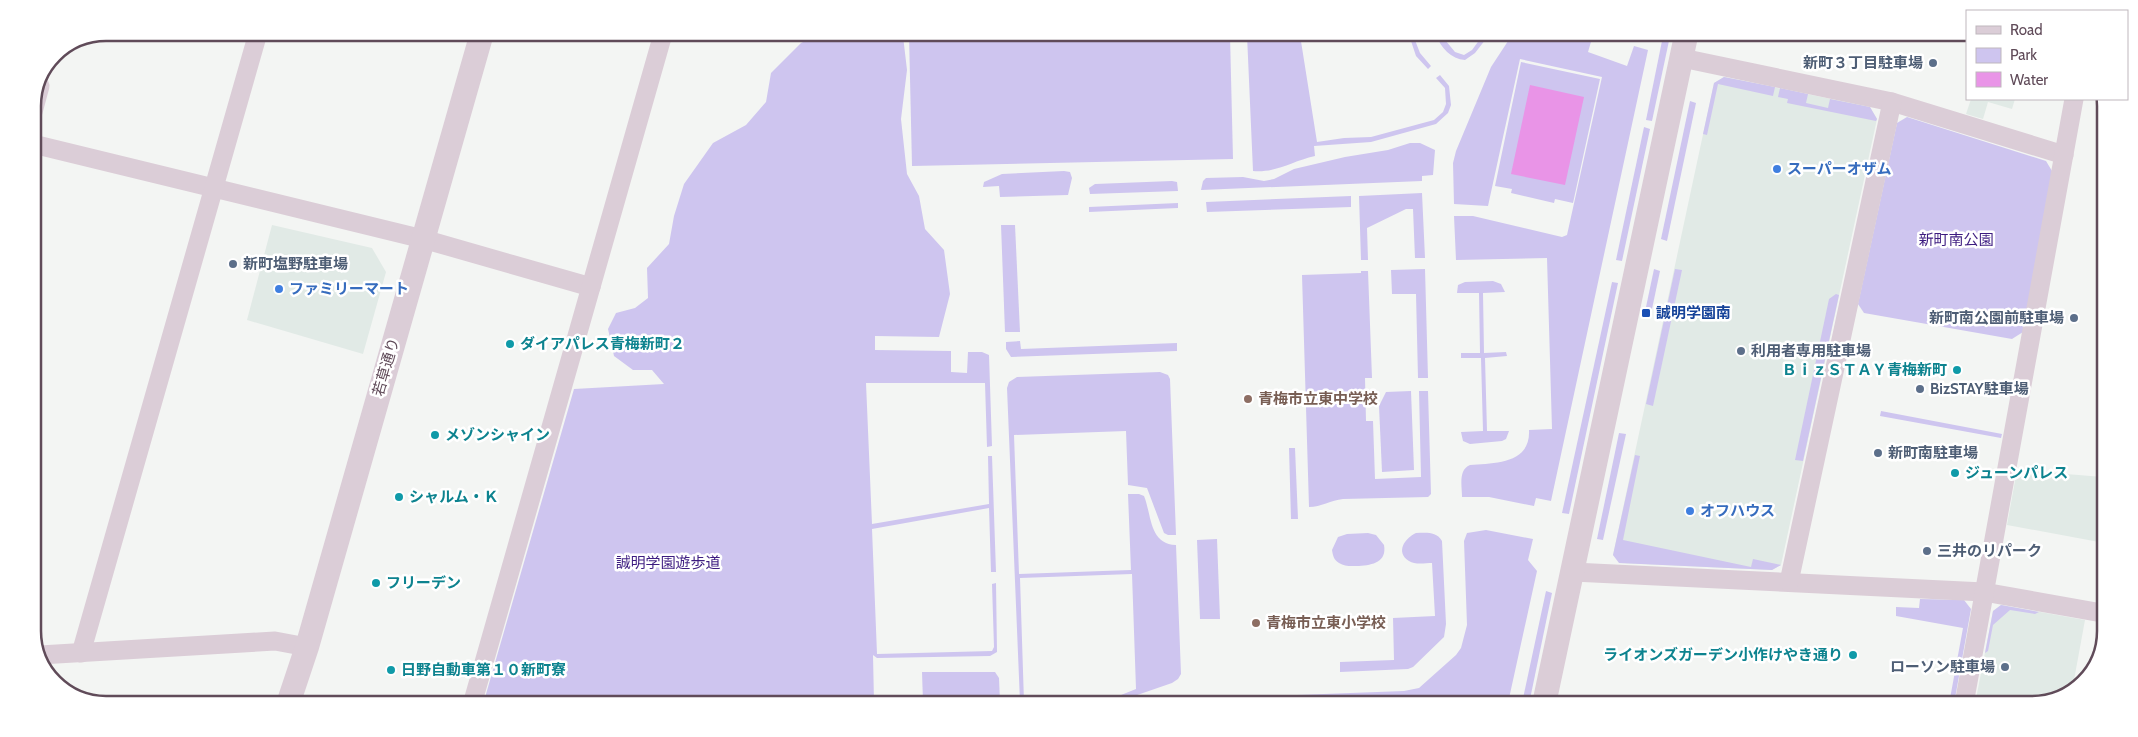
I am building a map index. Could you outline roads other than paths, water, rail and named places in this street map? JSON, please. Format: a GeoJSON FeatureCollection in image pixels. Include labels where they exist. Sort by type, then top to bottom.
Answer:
{"type":"FeatureCollection","features":[{"type":"Feature","properties":{"kind":"street"},"geometry":{"type":"LineString","coordinates":[[81,653],[256,41]]}},
{"type":"Feature","properties":{"kind":"street","name":"若草通り"},"geometry":{"type":"LineString","coordinates":[[291,696],[307,646],[480,41]]}},
{"type":"Feature","properties":{"kind":"street"},"geometry":{"type":"LineString","coordinates":[[474,696],[661,41]]}},
{"type":"Feature","properties":{"kind":"street"},"geometry":{"type":"LineString","coordinates":[[1546,696],[1684,47],[1892,102],[2064,155]]}},
{"type":"Feature","properties":{"kind":"street"},"geometry":{"type":"LineString","coordinates":[[1965,696],[2074,100]]}},
{"type":"Feature","properties":{"kind":"street"},"geometry":{"type":"LineString","coordinates":[[1788,582],[1892,102]]}},
{"type":"Feature","properties":{"kind":"street"},"geometry":{"type":"LineString","coordinates":[[41,146],[424,239],[591,287]]}},
{"type":"Feature","properties":{"kind":"street"},"geometry":{"type":"LineString","coordinates":[[1573,572],[1984,592],[2097,612]]}},
{"type":"Feature","properties":{"kind":"street"},"geometry":{"type":"LineString","coordinates":[[46,656],[275,641],[307,646]]}},
{"type":"Feature","properties":{"kind":"water"},"geometry":{"type":"Polygon","coordinates":[[[1530,85],[1584,97],[1565,185],[1511,174],[1530,85]]]}},
{"type":"Feature","properties":{"kind":"place","name":"新町３丁目駐車場"},"geometry":{"type":"Point","coordinates":[1933,63]}},
{"type":"Feature","properties":{"kind":"place","name":"スーパーオザム"},"geometry":{"type":"Point","coordinates":[1777,169]}},
{"type":"Feature","properties":{"kind":"place","name":"新町塩野駐車場"},"geometry":{"type":"Point","coordinates":[233,264]}},
{"type":"Feature","properties":{"kind":"place","name":"ファミリーマート"},"geometry":{"type":"Point","coordinates":[279,289]}},
{"type":"Feature","properties":{"kind":"place","name":"誠明学園南"},"geometry":{"type":"Point","coordinates":[1646,313]}},
{"type":"Feature","properties":{"kind":"place","name":"新町南公園前駐車場"},"geometry":{"type":"Point","coordinates":[2074,318]}},
{"type":"Feature","properties":{"kind":"place","name":"ダイアパレス青梅新町２"},"geometry":{"type":"Point","coordinates":[510,344]}},
{"type":"Feature","properties":{"kind":"place","name":"利用者専用駐車場"},"geometry":{"type":"Point","coordinates":[1741,351]}},
{"type":"Feature","properties":{"kind":"place","name":"ＢｉｚＳＴＡＹ青梅新町"},"geometry":{"type":"Point","coordinates":[1957,370]}},
{"type":"Feature","properties":{"kind":"place","name":"BizSTAY駐車場"},"geometry":{"type":"Point","coordinates":[1920,389]}},
{"type":"Feature","properties":{"kind":"place","name":"青梅市立東中学校"},"geometry":{"type":"Point","coordinates":[1248,399]}},
{"type":"Feature","properties":{"kind":"place","name":"メゾンシャイン"},"geometry":{"type":"Point","coordinates":[435,435]}},
{"type":"Feature","properties":{"kind":"place","name":"新町南駐車場"},"geometry":{"type":"Point","coordinates":[1878,453]}},
{"type":"Feature","properties":{"kind":"place","name":"ジューンパレス"},"geometry":{"type":"Point","coordinates":[1955,473]}},
{"type":"Feature","properties":{"kind":"place","name":"シャルム・Ｋ"},"geometry":{"type":"Point","coordinates":[399,497]}},
{"type":"Feature","properties":{"kind":"place","name":"オフハウス"},"geometry":{"type":"Point","coordinates":[1690,511]}},
{"type":"Feature","properties":{"kind":"place","name":"三井のリパーク"},"geometry":{"type":"Point","coordinates":[1927,551]}},
{"type":"Feature","properties":{"kind":"place","name":"フリーデン"},"geometry":{"type":"Point","coordinates":[376,583]}},
{"type":"Feature","properties":{"kind":"place","name":"青梅市立東小学校"},"geometry":{"type":"Point","coordinates":[1256,623]}},
{"type":"Feature","properties":{"kind":"place","name":"ライオンズガーデン小作けやき通り"},"geometry":{"type":"Point","coordinates":[1853,655]}},
{"type":"Feature","properties":{"kind":"place","name":"ローソン駐車場"},"geometry":{"type":"Point","coordinates":[2005,667]}},
{"type":"Feature","properties":{"kind":"place","name":"日野自動車第１０新町寮"},"geometry":{"type":"Point","coordinates":[391,670]}},
{"type":"Feature","properties":{"kind":"park label","name":"新町南公園"},"geometry":{"type":"Point","coordinates":[1956,240]}},
{"type":"Feature","properties":{"kind":"park label","name":"誠明学園遊歩道"},"geometry":{"type":"Point","coordinates":[668,563]}}]}
